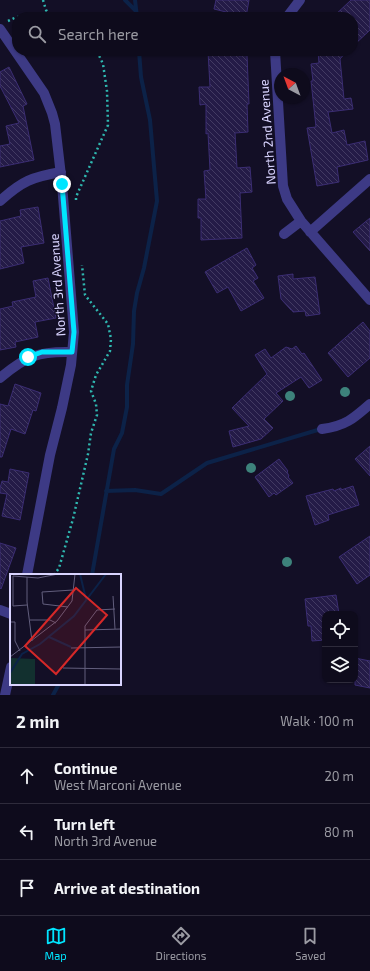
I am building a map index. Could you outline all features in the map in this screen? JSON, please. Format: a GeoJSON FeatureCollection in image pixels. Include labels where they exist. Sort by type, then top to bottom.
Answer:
{"type":"FeatureCollection","features":[{"type":"Feature","properties":{"kind":"street"},"geometry":{"type":"LineString","coordinates":[[290,12],[300,0]]}},
{"type":"Feature","properties":{"kind":"street","name":"North 3rd Avenue"},"geometry":{"type":"LineString","coordinates":[[0,30],[12,47]]}},
{"type":"Feature","properties":{"kind":"street","name":"North 3rd Avenue"},"geometry":{"type":"LineString","coordinates":[[18,56],[44,93],[55,124],[61,172],[74,332],[62,408],[50,455],[27,574]]}},
{"type":"Feature","properties":{"kind":"street","name":"North 2nd Avenue"},"geometry":{"type":"LineString","coordinates":[[276,56],[283,186],[287,199],[310,232],[370,300]]}},
{"type":"Feature","properties":{"kind":"street"},"geometry":{"type":"LineString","coordinates":[[0,200],[25,181],[40,175],[61,172]]}},
{"type":"Feature","properties":{"kind":"street"},"geometry":{"type":"LineString","coordinates":[[310,232],[370,179]]}},
{"type":"Feature","properties":{"kind":"street"},"geometry":{"type":"LineString","coordinates":[[284,234],[301,221]]}},
{"type":"Feature","properties":{"kind":"street"},"geometry":{"type":"LineString","coordinates":[[0,378],[28,357],[42,352],[72,352]]}},
{"type":"Feature","properties":{"kind":"street"},"geometry":{"type":"LineString","coordinates":[[322,429],[336,427],[353,419],[370,404]]}},
{"type":"Feature","properties":{"kind":"street"},"geometry":{"type":"LineString","coordinates":[[0,610],[10,614]]}},
{"type":"Feature","properties":{"kind":"street"},"geometry":{"type":"LineString","coordinates":[[5,695],[10,671]]}},
{"type":"Feature","properties":{"kind":"path"},"geometry":{"type":"LineString","coordinates":[[43,0],[47,12]]}},
{"type":"Feature","properties":{"kind":"path"},"geometry":{"type":"LineString","coordinates":[[76,205],[76,197],[108,125],[107,91],[103,64],[99,56]]}},
{"type":"Feature","properties":{"kind":"path"},"geometry":{"type":"LineString","coordinates":[[55,574],[59,568],[73,519],[88,454],[91,433],[97,414],[96,404],[91,391],[96,375],[110,351],[111,339],[108,324],[85,295],[81,258]]}},
{"type":"Feature","properties":{"kind":"building"},"geometry":{"type":"Polygon","coordinates":[[[216,0],[249,0],[247,12],[226,12],[214,9],[216,0]]]}},
{"type":"Feature","properties":{"kind":"building"},"geometry":{"type":"Polygon","coordinates":[[[351,0],[370,0],[370,30],[358,41],[358,12],[338,12],[351,0]]]}},
{"type":"Feature","properties":{"kind":"building"},"geometry":{"type":"Polygon","coordinates":[[[208,56],[247,56],[249,104],[247,104],[248,132],[235,133],[237,168],[250,167],[252,192],[240,193],[242,238],[201,240],[201,218],[198,218],[198,199],[206,199],[204,171],[210,170],[208,133],[206,134],[206,104],[200,105],[199,87],[210,87],[208,56]]]}},
{"type":"Feature","properties":{"kind":"building"},"geometry":{"type":"Polygon","coordinates":[[[318,56],[343,56],[340,59],[344,99],[351,98],[353,109],[328,112],[332,133],[344,130],[347,145],[365,141],[368,160],[337,167],[339,182],[317,186],[307,128],[316,127],[311,81],[313,81],[311,64],[319,63],[318,56]]]}},
{"type":"Feature","properties":{"kind":"building"},"geometry":{"type":"Polygon","coordinates":[[[9,67],[27,104],[23,106],[34,160],[0,167],[0,146],[10,144],[6,126],[19,123],[0,86],[0,72],[9,67]]]}},
{"type":"Feature","properties":{"kind":"building"},"geometry":{"type":"Polygon","coordinates":[[[38,207],[44,243],[21,247],[24,263],[0,269],[0,221],[21,216],[20,210],[38,207]]]}},
{"type":"Feature","properties":{"kind":"building"},"geometry":{"type":"Polygon","coordinates":[[[370,218],[370,251],[353,232],[370,218]]]}},
{"type":"Feature","properties":{"kind":"building"},"geometry":{"type":"Polygon","coordinates":[[[247,248],[256,265],[252,268],[258,278],[253,281],[264,298],[241,311],[228,287],[217,293],[205,272],[247,248]]]}},
{"type":"Feature","properties":{"kind":"building"},"geometry":{"type":"Polygon","coordinates":[[[293,274],[293,279],[315,277],[320,314],[306,316],[305,311],[293,312],[281,299],[278,276],[293,274]]]}},
{"type":"Feature","properties":{"kind":"building"},"geometry":{"type":"Polygon","coordinates":[[[48,278],[56,318],[35,322],[38,337],[15,342],[16,347],[0,350],[0,309],[13,306],[12,302],[36,297],[33,281],[48,278]]]}},
{"type":"Feature","properties":{"kind":"building"},"geometry":{"type":"Polygon","coordinates":[[[363,322],[370,331],[370,358],[348,377],[328,353],[363,322]]]}},
{"type":"Feature","properties":{"kind":"building"},"geometry":{"type":"Polygon","coordinates":[[[296,346],[302,354],[304,353],[322,380],[309,388],[301,377],[276,393],[283,401],[264,419],[273,428],[261,439],[233,447],[229,431],[249,426],[232,408],[267,374],[255,355],[265,349],[271,358],[286,347],[292,349],[296,346]]]}},
{"type":"Feature","properties":{"kind":"building"},"geometry":{"type":"Polygon","coordinates":[[[15,384],[41,393],[36,411],[33,410],[25,434],[11,429],[2,457],[0,457],[0,404],[8,406],[15,384]]]}},
{"type":"Feature","properties":{"kind":"building"},"geometry":{"type":"Polygon","coordinates":[[[370,446],[370,476],[355,459],[370,446]]]}},
{"type":"Feature","properties":{"kind":"building"},"geometry":{"type":"Polygon","coordinates":[[[279,459],[288,471],[288,477],[293,483],[276,495],[274,493],[269,497],[255,477],[279,459]]]}},
{"type":"Feature","properties":{"kind":"building"},"geometry":{"type":"Polygon","coordinates":[[[10,469],[29,473],[20,520],[2,516],[7,494],[0,493],[0,488],[2,481],[8,482],[10,469]]]}},
{"type":"Feature","properties":{"kind":"building"},"geometry":{"type":"Polygon","coordinates":[[[353,486],[359,505],[328,515],[329,520],[315,525],[306,496],[333,489],[334,491],[341,488],[341,490],[353,486]]]}},
{"type":"Feature","properties":{"kind":"building"},"geometry":{"type":"Polygon","coordinates":[[[370,536],[370,575],[357,584],[339,557],[370,536]]]}},
{"type":"Feature","properties":{"kind":"building"},"geometry":{"type":"Polygon","coordinates":[[[0,543],[16,548],[1,589],[0,588],[0,543]]]}},
{"type":"Feature","properties":{"kind":"building"},"geometry":{"type":"Polygon","coordinates":[[[336,595],[339,611],[322,611],[322,640],[312,641],[311,626],[308,626],[305,599],[336,595]]]}},
{"type":"Feature","properties":{"kind":"building"},"geometry":{"type":"Polygon","coordinates":[[[358,659],[370,661],[370,688],[355,685],[355,683],[358,683],[358,659]]]}},
{"type":"Feature","properties":{"kind":"waterway"},"geometry":{"type":"LineString","coordinates":[[125,0],[136,11]]}},
{"type":"Feature","properties":{"kind":"waterway"},"geometry":{"type":"LineString","coordinates":[[135,0],[136,12]]}},
{"type":"Feature","properties":{"kind":"waterway"},"geometry":{"type":"LineString","coordinates":[[92,574],[114,449],[122,433],[127,407],[127,385],[133,344],[134,311],[157,201],[150,120],[141,77],[139,56]]}},
{"type":"Feature","properties":{"kind":"waterway"},"geometry":{"type":"LineString","coordinates":[[106,491],[135,490],[161,494],[207,463],[321,429]]}},
{"type":"Feature","properties":{"kind":"waterway"},"geometry":{"type":"LineString","coordinates":[[53,695],[58,685]]}},
{"type":"Feature","properties":{"kind":"route"},"geometry":{"type":"LineString","coordinates":[[28,357],[42,352],[72,352],[74,332],[62,184]]}}]}
